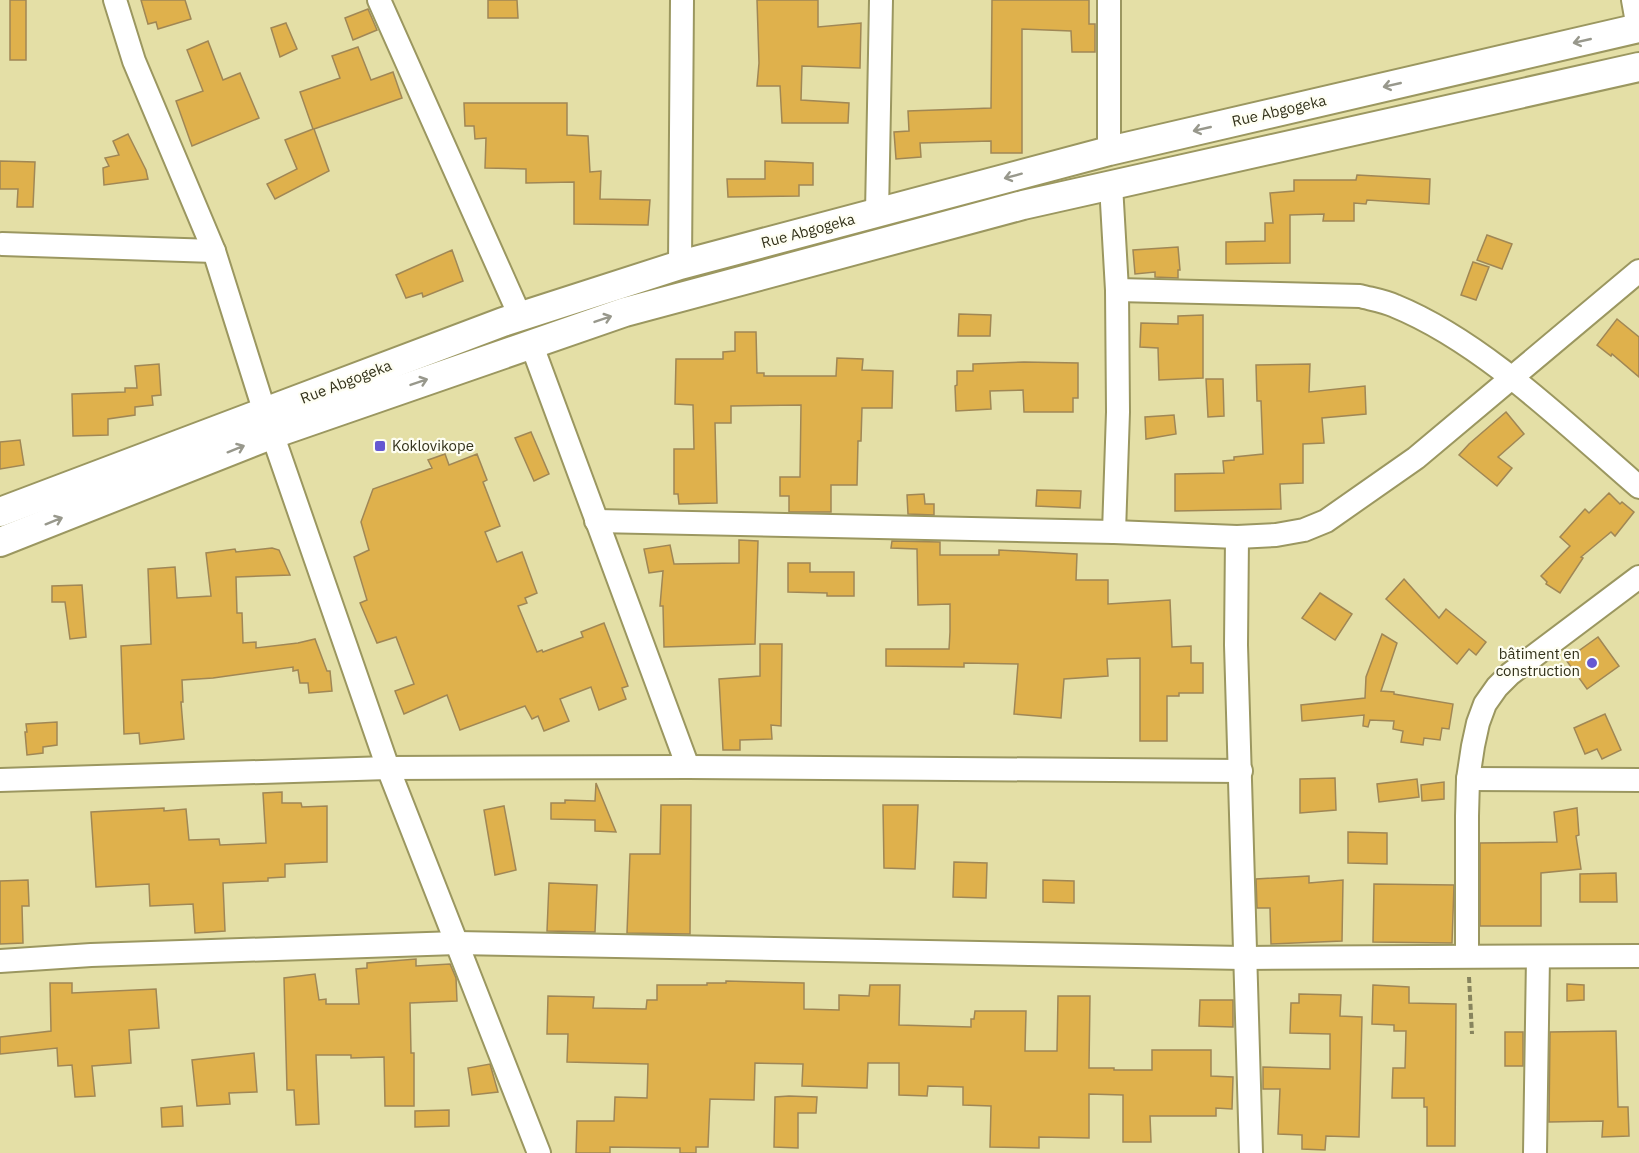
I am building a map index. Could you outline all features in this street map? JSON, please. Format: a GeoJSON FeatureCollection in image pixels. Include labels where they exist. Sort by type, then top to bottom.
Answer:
{"type":"FeatureCollection","features":[{"type":"Feature","properties":{"kind":"main road","name":"Rue Abgogeka"},"geometry":{"type":"LineString","coordinates":[[0,542],[520,316],[680,265],[1109,151],[1638,28]]}},
{"type":"Feature","properties":{"kind":"main road","name":"Rue Abgogeka"},"geometry":{"type":"LineString","coordinates":[[0,512],[178,443],[269,424],[625,312],[1011,208],[1639,67]]}},
{"type":"Feature","properties":{"kind":"street"},"geometry":{"type":"LineString","coordinates":[[114,0],[134,61],[214,251],[269,424],[388,768],[538,1153]]}},
{"type":"Feature","properties":{"kind":"street"},"geometry":{"type":"LineString","coordinates":[[379,0],[520,316]]}},
{"type":"Feature","properties":{"kind":"street"},"geometry":{"type":"LineString","coordinates":[[680,265],[682,0]]}},
{"type":"Feature","properties":{"kind":"street"},"geometry":{"type":"LineString","coordinates":[[877,213],[881,0]]}},
{"type":"Feature","properties":{"kind":"street"},"geometry":{"type":"LineString","coordinates":[[1109,0],[1109,151]]}},
{"type":"Feature","properties":{"kind":"street"},"geometry":{"type":"LineString","coordinates":[[1633,0],[1638,28]]}},
{"type":"Feature","properties":{"kind":"street"},"geometry":{"type":"LineString","coordinates":[[1111,185],[1118,290],[1118,412],[1114,532]]}},
{"type":"Feature","properties":{"kind":"street"},"geometry":{"type":"LineString","coordinates":[[2,244],[214,251]]}},
{"type":"Feature","properties":{"kind":"street"},"geometry":{"type":"LineString","coordinates":[[596,522],[1114,532],[1237,537],[1276,535],[1304,530],[1326,522],[1416,458],[1639,271]]}},
{"type":"Feature","properties":{"kind":"street"},"geometry":{"type":"LineString","coordinates":[[1118,290],[1360,296],[1394,305],[1433,325],[1512,378],[1639,487]]}},
{"type":"Feature","properties":{"kind":"street"},"geometry":{"type":"LineString","coordinates":[[531,343],[688,767]]}},
{"type":"Feature","properties":{"kind":"street"},"geometry":{"type":"LineString","coordinates":[[1237,537],[1236,645],[1251,1153]]}},
{"type":"Feature","properties":{"kind":"street"},"geometry":{"type":"LineString","coordinates":[[1467,956],[1468,779],[1478,723],[1485,704],[1510,674],[1639,577]]}},
{"type":"Feature","properties":{"kind":"street"},"geometry":{"type":"LineString","coordinates":[[0,780],[388,768],[688,767],[1241,771]]}},
{"type":"Feature","properties":{"kind":"street"},"geometry":{"type":"LineString","coordinates":[[1468,779],[1639,780]]}},
{"type":"Feature","properties":{"kind":"street"},"geometry":{"type":"LineString","coordinates":[[0,961],[91,955],[457,943],[1246,958],[1639,956]]}},
{"type":"Feature","properties":{"kind":"street"},"geometry":{"type":"LineString","coordinates":[[1535,1153],[1538,957]]}},
{"type":"Feature","properties":{"kind":"path"},"geometry":{"type":"LineString","coordinates":[[1467,956],[1472,1034]]}},
{"type":"Feature","properties":{"kind":"building"},"geometry":{"type":"Polygon","coordinates":[[[10,0],[26,0],[26,60],[10,60],[10,0]]]}},
{"type":"Feature","properties":{"kind":"building"},"geometry":{"type":"Polygon","coordinates":[[[141,0],[185,0],[191,19],[158,29],[156,22],[148,24],[141,0]]]}},
{"type":"Feature","properties":{"kind":"building"},"geometry":{"type":"Polygon","coordinates":[[[488,0],[517,0],[518,18],[488,18],[488,0]]]}},
{"type":"Feature","properties":{"kind":"building"},"geometry":{"type":"Polygon","coordinates":[[[757,0],[818,0],[818,27],[861,23],[860,68],[802,66],[801,100],[849,103],[848,123],[782,123],[780,86],[757,86],[759,63],[757,0]]]}},
{"type":"Feature","properties":{"kind":"building"},"geometry":{"type":"Polygon","coordinates":[[[992,0],[1089,0],[1089,24],[1095,24],[1095,52],[1072,52],[1071,31],[1022,29],[1022,153],[991,153],[991,141],[920,143],[921,157],[896,159],[894,132],[909,131],[908,111],[991,108],[992,0]]]}},
{"type":"Feature","properties":{"kind":"building"},"geometry":{"type":"Polygon","coordinates":[[[368,9],[377,30],[353,40],[345,18],[368,9]]]}},
{"type":"Feature","properties":{"kind":"building"},"geometry":{"type":"Polygon","coordinates":[[[286,23],[297,49],[280,57],[271,28],[286,23]]]}},
{"type":"Feature","properties":{"kind":"building"},"geometry":{"type":"Polygon","coordinates":[[[208,41],[223,80],[240,73],[259,118],[192,146],[176,101],[203,91],[187,50],[208,41]]]}},
{"type":"Feature","properties":{"kind":"building"},"geometry":{"type":"Polygon","coordinates":[[[358,47],[371,80],[393,72],[402,98],[314,129],[329,171],[275,199],[267,184],[297,169],[285,140],[313,129],[300,92],[340,78],[332,56],[358,47]]]}},
{"type":"Feature","properties":{"kind":"building"},"geometry":{"type":"Polygon","coordinates":[[[464,103],[567,103],[567,135],[588,136],[590,172],[601,171],[600,199],[650,200],[648,225],[574,224],[574,182],[526,183],[526,169],[485,168],[486,138],[475,139],[474,126],[465,126],[464,103]]]}},
{"type":"Feature","properties":{"kind":"building"},"geometry":{"type":"Polygon","coordinates":[[[128,134],[146,170],[148,179],[104,185],[103,168],[109,166],[105,158],[119,155],[113,141],[128,134]]]}},
{"type":"Feature","properties":{"kind":"building"},"geometry":{"type":"Polygon","coordinates":[[[0,161],[35,162],[33,207],[17,207],[18,189],[0,189],[0,161]]]}},
{"type":"Feature","properties":{"kind":"building"},"geometry":{"type":"Polygon","coordinates":[[[765,161],[813,163],[813,185],[799,185],[799,196],[728,197],[727,179],[765,179],[765,161]]]}},
{"type":"Feature","properties":{"kind":"building"},"geometry":{"type":"Polygon","coordinates":[[[1357,175],[1430,179],[1429,204],[1367,200],[1366,204],[1354,203],[1354,221],[1323,221],[1324,214],[1290,215],[1290,263],[1226,264],[1226,242],[1265,241],[1265,223],[1273,223],[1270,193],[1294,191],[1294,180],[1356,180],[1357,175]]]}},
{"type":"Feature","properties":{"kind":"building"},"geometry":{"type":"Polygon","coordinates":[[[1487,235],[1512,244],[1502,269],[1477,260],[1487,235]]]}},
{"type":"Feature","properties":{"kind":"building"},"geometry":{"type":"Polygon","coordinates":[[[1178,247],[1180,270],[1178,270],[1178,278],[1155,277],[1155,272],[1135,274],[1133,250],[1178,247]]]}},
{"type":"Feature","properties":{"kind":"building"},"geometry":{"type":"Polygon","coordinates":[[[452,250],[463,281],[423,297],[422,293],[406,298],[396,275],[452,250]]]}},
{"type":"Feature","properties":{"kind":"building"},"geometry":{"type":"Polygon","coordinates":[[[1473,262],[1489,267],[1476,300],[1461,295],[1473,262]]]}},
{"type":"Feature","properties":{"kind":"building"},"geometry":{"type":"Polygon","coordinates":[[[959,314],[991,315],[990,336],[958,336],[959,314]]]}},
{"type":"Feature","properties":{"kind":"building"},"geometry":{"type":"Polygon","coordinates":[[[1203,315],[1203,378],[1159,380],[1158,348],[1140,347],[1141,323],[1178,324],[1178,316],[1203,315]]]}},
{"type":"Feature","properties":{"kind":"building"},"geometry":{"type":"Polygon","coordinates":[[[1617,319],[1639,337],[1639,377],[1612,354],[1611,356],[1597,345],[1617,319]]]}},
{"type":"Feature","properties":{"kind":"building"},"geometry":{"type":"Polygon","coordinates":[[[735,332],[756,332],[757,373],[764,373],[764,376],[836,376],[837,358],[863,359],[862,370],[893,371],[892,408],[862,408],[861,441],[858,441],[857,485],[831,485],[831,512],[789,512],[789,496],[780,496],[780,477],[800,477],[801,405],[731,406],[731,423],[715,423],[717,503],[679,504],[678,494],[674,494],[674,449],[694,449],[693,405],[675,404],[676,359],[723,359],[723,352],[735,351],[735,332]]]}},
{"type":"Feature","properties":{"kind":"building"},"geometry":{"type":"Polygon","coordinates":[[[1078,363],[1078,398],[1073,398],[1073,412],[1024,412],[1023,390],[990,391],[991,409],[956,411],[957,371],[973,371],[973,364],[1078,363]]]}},
{"type":"Feature","properties":{"kind":"building"},"geometry":{"type":"Polygon","coordinates":[[[159,364],[161,395],[152,396],[153,405],[135,407],[135,415],[108,419],[108,435],[73,436],[72,394],[125,392],[125,388],[137,388],[135,366],[159,364]]]}},
{"type":"Feature","properties":{"kind":"building"},"geometry":{"type":"Polygon","coordinates":[[[1310,364],[1309,392],[1365,386],[1366,414],[1322,418],[1324,443],[1303,444],[1303,483],[1280,484],[1281,509],[1175,511],[1175,474],[1224,473],[1223,461],[1234,460],[1234,457],[1263,454],[1261,401],[1257,401],[1256,365],[1310,364]]]}},
{"type":"Feature","properties":{"kind":"building"},"geometry":{"type":"Polygon","coordinates":[[[1206,379],[1223,379],[1224,416],[1208,417],[1206,379]]]}},
{"type":"Feature","properties":{"kind":"building"},"geometry":{"type":"Polygon","coordinates":[[[1506,412],[1524,434],[1498,457],[1512,468],[1497,486],[1459,455],[1506,412]]]}},
{"type":"Feature","properties":{"kind":"building"},"geometry":{"type":"Polygon","coordinates":[[[1174,415],[1176,434],[1146,439],[1145,417],[1174,415]]]}},
{"type":"Feature","properties":{"kind":"building"},"geometry":{"type":"Polygon","coordinates":[[[531,432],[549,474],[534,481],[515,438],[531,432]]]}},
{"type":"Feature","properties":{"kind":"building"},"geometry":{"type":"Polygon","coordinates":[[[20,440],[24,465],[0,469],[0,442],[20,440]]]}},
{"type":"Feature","properties":{"kind":"building"},"geometry":{"type":"Polygon","coordinates":[[[445,454],[449,465],[477,454],[487,480],[483,482],[500,526],[485,532],[497,562],[522,552],[537,593],[525,598],[527,603],[518,606],[537,652],[542,650],[543,652],[583,637],[581,632],[604,623],[628,686],[622,688],[626,699],[599,710],[591,687],[560,699],[569,721],[544,731],[538,716],[532,719],[525,706],[460,730],[447,695],[404,714],[395,691],[414,684],[396,637],[377,643],[360,603],[367,600],[354,557],[369,550],[361,522],[373,489],[432,468],[428,460],[445,454]]]}},
{"type":"Feature","properties":{"kind":"building"},"geometry":{"type":"Polygon","coordinates":[[[1037,490],[1081,491],[1080,508],[1036,506],[1037,490]]]}},
{"type":"Feature","properties":{"kind":"building"},"geometry":{"type":"Polygon","coordinates":[[[1609,493],[1620,504],[1622,502],[1634,512],[1615,536],[1611,532],[1581,557],[1583,558],[1560,593],[1546,584],[1547,582],[1541,576],[1570,546],[1560,537],[1585,509],[1589,513],[1609,493]]]}},
{"type":"Feature","properties":{"kind":"building"},"geometry":{"type":"Polygon","coordinates":[[[924,494],[925,504],[934,504],[934,515],[908,514],[907,495],[924,494]]]}},
{"type":"Feature","properties":{"kind":"building"},"geometry":{"type":"Polygon","coordinates":[[[739,540],[758,541],[755,644],[664,647],[663,606],[660,606],[663,571],[649,573],[644,549],[670,545],[674,564],[739,563],[739,540]]]}},
{"type":"Feature","properties":{"kind":"building"},"geometry":{"type":"Polygon","coordinates":[[[892,541],[940,542],[940,555],[999,555],[999,550],[1077,554],[1076,580],[1108,580],[1108,604],[1170,600],[1172,647],[1191,646],[1191,663],[1203,663],[1203,693],[1179,693],[1179,696],[1167,696],[1167,741],[1140,741],[1140,658],[1107,659],[1108,676],[1064,679],[1061,718],[1014,714],[1018,664],[964,663],[964,667],[886,666],[886,649],[949,649],[950,632],[950,604],[918,605],[917,549],[891,548],[892,541]]]}},
{"type":"Feature","properties":{"kind":"building"},"geometry":{"type":"Polygon","coordinates":[[[272,548],[279,550],[290,575],[236,577],[237,613],[242,613],[243,643],[256,642],[256,648],[315,639],[327,671],[330,671],[332,691],[309,693],[308,683],[300,683],[298,670],[293,671],[293,667],[182,680],[184,739],[140,744],[139,733],[124,734],[121,646],[151,644],[148,569],[175,567],[177,598],[211,596],[206,553],[272,548]]]}},
{"type":"Feature","properties":{"kind":"building"},"geometry":{"type":"Polygon","coordinates":[[[788,563],[810,563],[810,572],[854,572],[854,596],[788,592],[788,563]]]}},
{"type":"Feature","properties":{"kind":"building"},"geometry":{"type":"Polygon","coordinates":[[[1404,579],[1439,618],[1446,609],[1486,642],[1476,655],[1469,649],[1457,664],[1386,599],[1404,579]]]}},
{"type":"Feature","properties":{"kind":"building"},"geometry":{"type":"Polygon","coordinates":[[[82,585],[86,637],[70,639],[65,602],[52,602],[52,586],[82,585]]]}},
{"type":"Feature","properties":{"kind":"building"},"geometry":{"type":"Polygon","coordinates":[[[1320,593],[1352,614],[1335,640],[1302,618],[1320,593]]]}},
{"type":"Feature","properties":{"kind":"building"},"geometry":{"type":"Polygon","coordinates":[[[1382,634],[1397,643],[1381,691],[1453,704],[1449,729],[1442,728],[1440,740],[1424,738],[1423,745],[1401,742],[1403,731],[1393,729],[1394,721],[1370,720],[1368,727],[1363,726],[1364,715],[1302,721],[1301,705],[1365,698],[1366,677],[1382,634]]]}},
{"type":"Feature","properties":{"kind":"building","name":"bâtiment en construction"},"geometry":{"type":"Polygon","coordinates":[[[1598,637],[1619,666],[1587,689],[1566,660],[1598,637]]]}},
{"type":"Feature","properties":{"kind":"building"},"geometry":{"type":"Polygon","coordinates":[[[760,644],[782,644],[781,726],[771,725],[772,739],[740,740],[740,750],[723,750],[719,679],[760,676],[760,644]]]}},
{"type":"Feature","properties":{"kind":"building"},"geometry":{"type":"Polygon","coordinates":[[[1605,714],[1621,750],[1602,759],[1597,749],[1585,754],[1574,728],[1605,714]]]}},
{"type":"Feature","properties":{"kind":"building"},"geometry":{"type":"Polygon","coordinates":[[[57,722],[57,745],[43,747],[43,753],[27,755],[26,724],[57,722]]]}},
{"type":"Feature","properties":{"kind":"building"},"geometry":{"type":"Polygon","coordinates":[[[1335,778],[1336,810],[1300,813],[1300,779],[1335,778]]]}},
{"type":"Feature","properties":{"kind":"building"},"geometry":{"type":"Polygon","coordinates":[[[1417,779],[1419,797],[1379,802],[1377,784],[1417,779]]]}},
{"type":"Feature","properties":{"kind":"building"},"geometry":{"type":"Polygon","coordinates":[[[1444,782],[1444,799],[1422,801],[1421,785],[1444,782]]]}},
{"type":"Feature","properties":{"kind":"building"},"geometry":{"type":"Polygon","coordinates":[[[596,783],[616,832],[595,831],[595,820],[551,819],[551,803],[565,803],[565,800],[595,801],[596,783]]]}},
{"type":"Feature","properties":{"kind":"building"},"geometry":{"type":"Polygon","coordinates":[[[282,792],[282,803],[301,803],[302,807],[327,806],[327,862],[285,864],[285,877],[268,878],[268,881],[223,883],[225,931],[195,933],[193,904],[150,906],[149,884],[96,887],[91,812],[186,809],[189,840],[219,839],[220,845],[266,843],[263,793],[282,792]]]}},
{"type":"Feature","properties":{"kind":"building"},"geometry":{"type":"Polygon","coordinates":[[[661,805],[691,805],[690,934],[627,933],[630,854],[660,854],[661,805]]]}},
{"type":"Feature","properties":{"kind":"building"},"geometry":{"type":"Polygon","coordinates":[[[883,805],[918,805],[915,869],[884,868],[883,805]]]}},
{"type":"Feature","properties":{"kind":"building"},"geometry":{"type":"Polygon","coordinates":[[[504,806],[516,870],[495,875],[484,810],[504,806]]]}},
{"type":"Feature","properties":{"kind":"building"},"geometry":{"type":"Polygon","coordinates":[[[1577,808],[1579,835],[1576,836],[1581,869],[1541,873],[1541,926],[1480,926],[1480,843],[1557,842],[1554,812],[1577,808]]]}},
{"type":"Feature","properties":{"kind":"building"},"geometry":{"type":"Polygon","coordinates":[[[1348,832],[1387,833],[1387,864],[1348,863],[1348,832]]]}},
{"type":"Feature","properties":{"kind":"building"},"geometry":{"type":"Polygon","coordinates":[[[954,862],[987,863],[986,898],[953,897],[954,862]]]}},
{"type":"Feature","properties":{"kind":"building"},"geometry":{"type":"Polygon","coordinates":[[[1616,873],[1617,902],[1580,902],[1580,874],[1616,873]]]}},
{"type":"Feature","properties":{"kind":"building"},"geometry":{"type":"Polygon","coordinates":[[[1309,876],[1309,883],[1343,880],[1342,941],[1271,944],[1270,908],[1257,908],[1256,879],[1309,876]]]}},
{"type":"Feature","properties":{"kind":"building"},"geometry":{"type":"Polygon","coordinates":[[[28,880],[29,906],[22,906],[23,943],[0,944],[0,881],[28,880]]]}},
{"type":"Feature","properties":{"kind":"building"},"geometry":{"type":"Polygon","coordinates":[[[1043,880],[1074,881],[1074,903],[1043,902],[1043,880]]]}},
{"type":"Feature","properties":{"kind":"building"},"geometry":{"type":"Polygon","coordinates":[[[549,883],[597,885],[595,932],[547,931],[549,883]]]}},
{"type":"Feature","properties":{"kind":"building"},"geometry":{"type":"Polygon","coordinates":[[[1374,884],[1454,885],[1452,943],[1373,942],[1374,884]]]}},
{"type":"Feature","properties":{"kind":"building"},"geometry":{"type":"Polygon","coordinates":[[[416,959],[416,966],[450,964],[456,978],[457,1001],[410,1003],[411,1053],[414,1053],[414,1106],[385,1106],[384,1057],[351,1058],[351,1055],[316,1055],[319,1124],[296,1125],[294,1090],[287,1090],[284,978],[315,974],[319,1000],[326,999],[326,1004],[359,1004],[356,969],[367,968],[367,963],[416,959]]]}},
{"type":"Feature","properties":{"kind":"building"},"geometry":{"type":"Polygon","coordinates":[[[726,981],[804,983],[804,1009],[839,1010],[839,995],[869,996],[870,985],[900,985],[899,1025],[971,1027],[971,1019],[974,1019],[975,1011],[1026,1011],[1025,1051],[1057,1051],[1058,996],[1090,996],[1089,1068],[1152,1070],[1152,1050],[1211,1050],[1211,1076],[1233,1077],[1232,1109],[1216,1108],[1216,1116],[1150,1116],[1151,1142],[1123,1142],[1123,1095],[1089,1094],[1089,1138],[1039,1137],[1039,1148],[990,1147],[991,1106],[963,1105],[963,1087],[928,1086],[927,1096],[899,1095],[899,1063],[868,1063],[867,1088],[802,1086],[803,1064],[755,1063],[754,1100],[710,1099],[708,1147],[696,1147],[696,1153],[680,1153],[680,1148],[610,1147],[610,1153],[576,1153],[577,1121],[614,1121],[615,1097],[647,1098],[648,1064],[567,1062],[568,1034],[547,1034],[548,996],[594,997],[593,1008],[646,1009],[647,1000],[657,1000],[657,985],[707,985],[707,983],[726,983],[726,981]]]}},
{"type":"Feature","properties":{"kind":"building"},"geometry":{"type":"Polygon","coordinates":[[[50,983],[72,983],[72,993],[156,989],[159,1028],[129,1030],[131,1063],[92,1066],[95,1096],[75,1097],[72,1065],[58,1066],[57,1048],[0,1054],[0,1037],[51,1031],[50,983]]]}},
{"type":"Feature","properties":{"kind":"building"},"geometry":{"type":"Polygon","coordinates":[[[1567,984],[1584,985],[1584,1000],[1567,1001],[1567,984]]]}},
{"type":"Feature","properties":{"kind":"building"},"geometry":{"type":"Polygon","coordinates":[[[1373,985],[1409,987],[1409,1003],[1456,1004],[1455,1146],[1427,1146],[1427,1107],[1424,1107],[1424,1098],[1392,1098],[1393,1068],[1405,1068],[1406,1031],[1394,1031],[1394,1025],[1372,1024],[1373,985]]]}},
{"type":"Feature","properties":{"kind":"building"},"geometry":{"type":"Polygon","coordinates":[[[1299,994],[1341,995],[1340,1016],[1362,1017],[1359,1137],[1326,1136],[1325,1150],[1302,1149],[1302,1135],[1278,1134],[1280,1089],[1263,1089],[1263,1067],[1330,1069],[1330,1034],[1290,1033],[1291,1003],[1299,1003],[1299,994]]]}},
{"type":"Feature","properties":{"kind":"building"},"geometry":{"type":"Polygon","coordinates":[[[1200,1000],[1233,1000],[1233,1027],[1199,1026],[1200,1000]]]}},
{"type":"Feature","properties":{"kind":"building"},"geometry":{"type":"Polygon","coordinates":[[[1616,1031],[1618,1107],[1628,1107],[1629,1136],[1602,1137],[1603,1121],[1549,1122],[1550,1032],[1616,1031]]]}},
{"type":"Feature","properties":{"kind":"building"},"geometry":{"type":"Polygon","coordinates":[[[1505,1032],[1523,1032],[1523,1066],[1505,1066],[1505,1032]]]}},
{"type":"Feature","properties":{"kind":"building"},"geometry":{"type":"Polygon","coordinates":[[[254,1053],[257,1092],[229,1093],[230,1104],[197,1106],[192,1060],[254,1053]]]}},
{"type":"Feature","properties":{"kind":"building"},"geometry":{"type":"Polygon","coordinates":[[[490,1064],[498,1092],[472,1095],[468,1068],[490,1064]]]}},
{"type":"Feature","properties":{"kind":"building"},"geometry":{"type":"Polygon","coordinates":[[[775,1097],[817,1097],[816,1113],[798,1113],[798,1148],[774,1147],[775,1097]]]}},
{"type":"Feature","properties":{"kind":"building"},"geometry":{"type":"Polygon","coordinates":[[[182,1106],[183,1126],[162,1127],[161,1108],[182,1106]]]}},
{"type":"Feature","properties":{"kind":"building"},"geometry":{"type":"Polygon","coordinates":[[[449,1110],[449,1126],[415,1127],[415,1111],[449,1110]]]}},
{"type":"Feature","properties":{"kind":"place","name":"Koklovikope"},"geometry":{"type":"Point","coordinates":[380,446]}},
{"type":"Feature","properties":{"kind":"place","name":"bâtiment en construction"},"geometry":{"type":"Point","coordinates":[1592,663]}}]}
